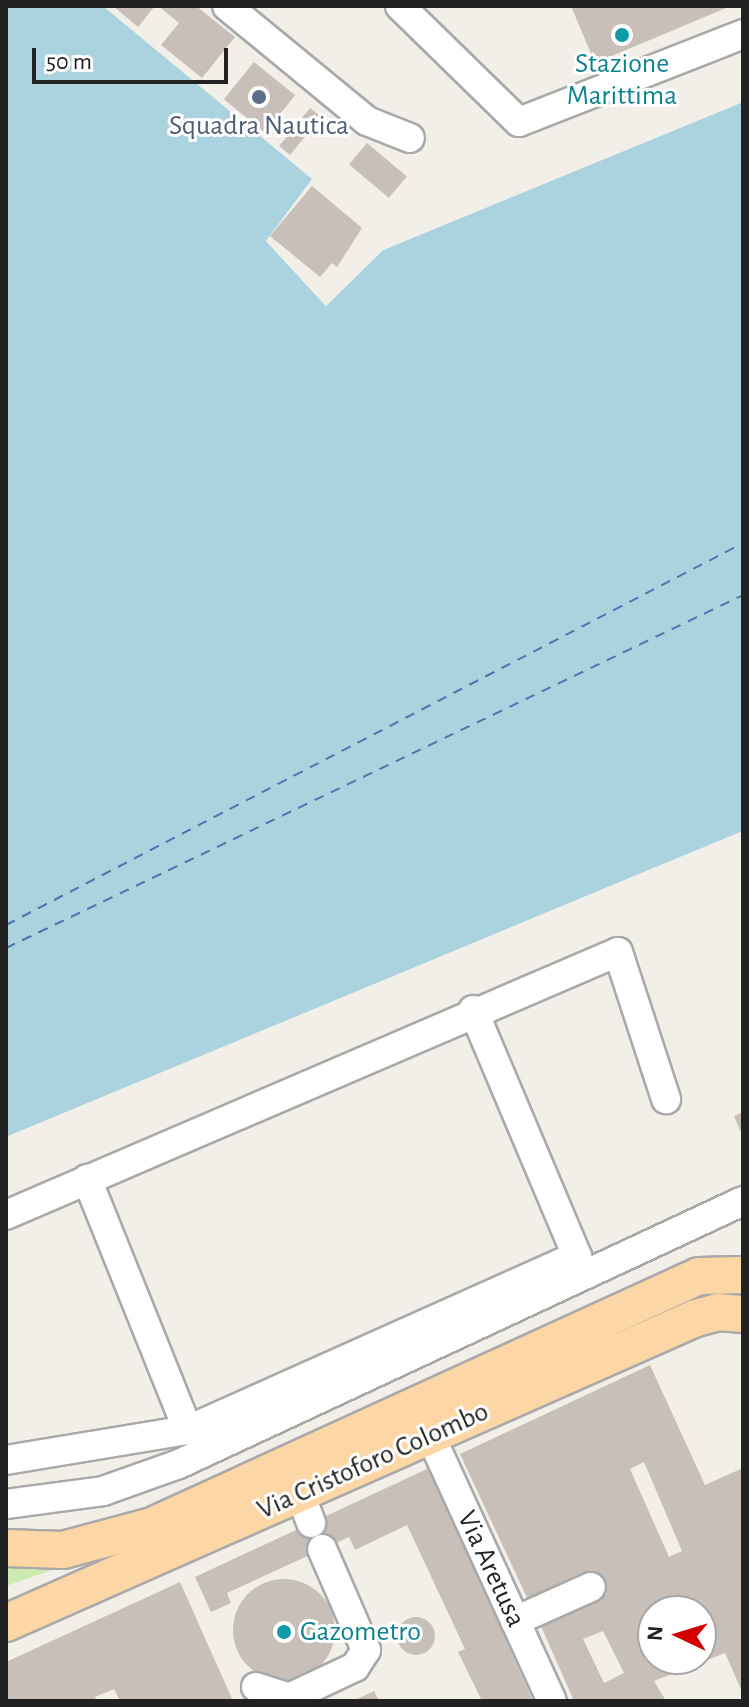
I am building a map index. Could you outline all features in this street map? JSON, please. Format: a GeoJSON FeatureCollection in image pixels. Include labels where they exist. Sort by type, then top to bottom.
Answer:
{"type":"FeatureCollection","features":[{"type":"Feature","properties":{"kind":"main road","name":"Via Cristoforo Colombo"},"geometry":{"type":"LineString","coordinates":[[6,1548],[63,1550],[152,1526],[699,1276],[743,1275]]}},
{"type":"Feature","properties":{"kind":"main road","name":"Via Cristoforo Colombo"},"geometry":{"type":"LineString","coordinates":[[6,1623],[306,1509],[431,1437],[696,1318],[718,1312],[743,1314]]}},
{"type":"Feature","properties":{"kind":"street"},"geometry":{"type":"LineString","coordinates":[[227,6],[367,121],[410,138]]}},
{"type":"Feature","properties":{"kind":"street"},"geometry":{"type":"LineString","coordinates":[[400,6],[519,122],[743,34]]}},
{"type":"Feature","properties":{"kind":"street"},"geometry":{"type":"LineString","coordinates":[[6,1215],[473,1010],[618,952],[666,1099]]}},
{"type":"Feature","properties":{"kind":"street"},"geometry":{"type":"LineString","coordinates":[[6,1460],[188,1430],[577,1256],[473,1010]]}},
{"type":"Feature","properties":{"kind":"street"},"geometry":{"type":"LineString","coordinates":[[87,1179],[188,1430]]}},
{"type":"Feature","properties":{"kind":"street"},"geometry":{"type":"LineString","coordinates":[[6,1504],[103,1491],[179,1464],[743,1201]]}},
{"type":"Feature","properties":{"kind":"street","name":"Via Aretusa"},"geometry":{"type":"LineString","coordinates":[[431,1437],[552,1701]]}},
{"type":"Feature","properties":{"kind":"street"},"geometry":{"type":"LineString","coordinates":[[256,1687],[289,1698],[355,1667],[366,1650],[322,1549]]}},
{"type":"Feature","properties":{"kind":"street"},"geometry":{"type":"LineString","coordinates":[[515,1621],[591,1587]]}},
{"type":"Feature","properties":{"kind":"green space"},"geometry":{"type":"Polygon","coordinates":[[[6,1560],[76,1562],[6,1586],[6,1560]]]}},
{"type":"Feature","properties":{"kind":"water"},"geometry":{"type":"Polygon","coordinates":[[[6,6],[103,6],[313,179],[266,241],[326,306],[383,250],[743,102],[743,831],[6,1137],[6,6]]]}},
{"type":"Feature","properties":{"kind":"pier"},"geometry":{"type":"Polygon","coordinates":[[[103,6],[316,177],[271,241],[326,301],[381,246],[743,98],[743,102],[383,250],[326,306],[266,241],[312,179],[103,6]]]}},
{"type":"Feature","properties":{"kind":"pier"},"geometry":{"type":"Polygon","coordinates":[[[743,831],[743,836],[6,1141],[6,1137],[743,831]]]}},
{"type":"Feature","properties":{"kind":"building"},"geometry":{"type":"Polygon","coordinates":[[[113,6],[155,6],[138,27],[113,6]]]}},
{"type":"Feature","properties":{"kind":"building"},"geometry":{"type":"Polygon","coordinates":[[[158,6],[196,6],[235,37],[202,78],[161,45],[179,23],[158,6]]]}},
{"type":"Feature","properties":{"kind":"building","name":"Stazione Marittima"},"geometry":{"type":"Polygon","coordinates":[[[571,6],[731,6],[595,63],[571,6]]]}},
{"type":"Feature","properties":{"kind":"building","name":"Squadra Nautica"},"geometry":{"type":"Polygon","coordinates":[[[254,62],[295,95],[265,133],[224,99],[254,62]]]}},
{"type":"Feature","properties":{"kind":"building"},"geometry":{"type":"Polygon","coordinates":[[[310,108],[321,117],[290,155],[279,146],[310,108]]]}},
{"type":"Feature","properties":{"kind":"building"},"geometry":{"type":"Polygon","coordinates":[[[367,143],[407,176],[389,198],[349,164],[367,143]]]}},
{"type":"Feature","properties":{"kind":"building"},"geometry":{"type":"Polygon","coordinates":[[[312,186],[362,228],[337,267],[332,263],[320,277],[270,236],[312,186]]]}},
{"type":"Feature","properties":{"kind":"building"},"geometry":{"type":"Polygon","coordinates":[[[743,1112],[743,1137],[734,1116],[743,1112]]]}},
{"type":"Feature","properties":{"kind":"building"},"geometry":{"type":"Polygon","coordinates":[[[650,1365],[705,1485],[743,1468],[743,1694],[725,1653],[717,1656],[717,1595],[637,1595],[637,1675],[669,1675],[654,1681],[666,1701],[574,1701],[540,1624],[607,1594],[595,1571],[529,1602],[460,1454],[650,1365]],[[644,1462],[630,1469],[669,1557],[682,1551],[644,1462]],[[603,1631],[583,1639],[604,1683],[624,1673],[603,1631]]]}},
{"type":"Feature","properties":{"kind":"building"},"geometry":{"type":"Polygon","coordinates":[[[429,1468],[533,1701],[482,1701],[458,1652],[465,1649],[407,1525],[355,1550],[349,1537],[227,1593],[231,1603],[211,1612],[195,1577],[429,1468]]]}},
{"type":"Feature","properties":{"kind":"building","name":"Gazometro"},"geometry":{"type":"Polygon","coordinates":[[[284,1579],[304,1583],[320,1594],[331,1610],[335,1630],[331,1650],[320,1666],[304,1677],[284,1681],[264,1677],[248,1666],[237,1650],[233,1630],[237,1610],[248,1594],[264,1583],[284,1579]]]}},
{"type":"Feature","properties":{"kind":"building"},"geometry":{"type":"Polygon","coordinates":[[[180,1582],[233,1701],[120,1701],[114,1689],[95,1697],[97,1701],[6,1701],[6,1662],[180,1582]]]}},
{"type":"Feature","properties":{"kind":"building"},"geometry":{"type":"Polygon","coordinates":[[[416,1617],[429,1623],[435,1636],[429,1649],[416,1655],[403,1649],[397,1636],[403,1623],[416,1617]]]}},
{"type":"Feature","properties":{"kind":"building"},"geometry":{"type":"Polygon","coordinates":[[[374,1691],[379,1701],[353,1701],[374,1691]]]}},
{"type":"Feature","properties":{"kind":"ferry route"},"geometry":{"type":"LineString","coordinates":[[6,925],[743,543]]}},
{"type":"Feature","properties":{"kind":"ferry route"},"geometry":{"type":"LineString","coordinates":[[6,948],[743,595]]}},
{"type":"Feature","properties":{"kind":"place","name":"Stazione Marittima"},"geometry":{"type":"Point","coordinates":[622,35]}},
{"type":"Feature","properties":{"kind":"place","name":"Squadra Nautica"},"geometry":{"type":"Point","coordinates":[259,97]}},
{"type":"Feature","properties":{"kind":"place","name":"Gazometro"},"geometry":{"type":"Point","coordinates":[284,1632]}}]}
